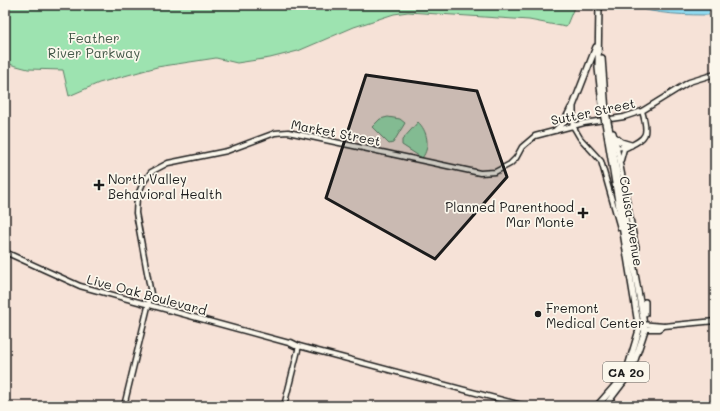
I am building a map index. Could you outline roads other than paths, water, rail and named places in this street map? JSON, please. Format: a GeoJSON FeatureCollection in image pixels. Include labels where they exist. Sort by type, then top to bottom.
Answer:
{"type":"FeatureCollection","features":[{"type":"Feature","properties":{"kind":"highway","name":"CA 20"},"geometry":{"type":"LineString","coordinates":[[599,5],[600,28]]}},
{"type":"Feature","properties":{"kind":"highway","name":"CA 20"},"geometry":{"type":"LineString","coordinates":[[600,28],[602,5]]}},
{"type":"Feature","properties":{"kind":"highway","name":"Colusa Avenue"},"geometry":{"type":"LineString","coordinates":[[600,28],[606,112]]}},
{"type":"Feature","properties":{"kind":"highway","name":"Colusa Avenue"},"geometry":{"type":"LineString","coordinates":[[600,28],[599,77],[644,319],[631,372],[606,404]]}},
{"type":"Feature","properties":{"kind":"highway"},"geometry":{"type":"LineString","coordinates":[[556,130],[564,122],[573,106],[592,60],[600,28]]}},
{"type":"Feature","properties":{"kind":"highway"},"geometry":{"type":"LineString","coordinates":[[573,106],[573,126]]}},
{"type":"Feature","properties":{"kind":"highway","name":"Colusa Avenue"},"geometry":{"type":"LineString","coordinates":[[597,406],[626,373],[642,327],[623,236],[609,127]]}},
{"type":"Feature","properties":{"kind":"highway"},"geometry":{"type":"LineString","coordinates":[[609,127],[614,136],[617,148]]}},
{"type":"Feature","properties":{"kind":"highway"},"geometry":{"type":"LineString","coordinates":[[614,136],[621,142],[631,145]]}},
{"type":"Feature","properties":{"kind":"highway"},"geometry":{"type":"LineString","coordinates":[[634,262],[636,247]]}},
{"type":"Feature","properties":{"kind":"highway"},"geometry":{"type":"LineString","coordinates":[[644,319],[645,302]]}},
{"type":"Feature","properties":{"kind":"highway"},"geometry":{"type":"LineString","coordinates":[[606,404],[607,395]]}},
{"type":"Feature","properties":{"kind":"main road","name":"Sutter Street"},"geometry":{"type":"LineString","coordinates":[[504,168],[516,158],[528,140],[542,133],[624,117],[642,111],[689,82],[715,74]]}},
{"type":"Feature","properties":{"kind":"main road"},"geometry":{"type":"LineString","coordinates":[[617,148],[641,141],[645,128],[642,111]]}},
{"type":"Feature","properties":{"kind":"main road"},"geometry":{"type":"LineString","coordinates":[[573,126],[580,138],[601,161],[623,236]]}},
{"type":"Feature","properties":{"kind":"main road","name":"Market Street"},"geometry":{"type":"LineString","coordinates":[[124,406],[149,305],[151,291],[138,223],[136,207],[138,192],[147,177],[156,169],[174,161],[227,151],[278,133],[300,133],[480,173],[495,172],[504,168]]}},
{"type":"Feature","properties":{"kind":"main road"},"geometry":{"type":"LineString","coordinates":[[620,166],[622,151],[631,145]]}},
{"type":"Feature","properties":{"kind":"main road","name":"Colusa Avenue"},"geometry":{"type":"LineString","coordinates":[[617,148],[636,247]]}},
{"type":"Feature","properties":{"kind":"main road","name":"Live Oak Boulevard"},"geometry":{"type":"LineString","coordinates":[[5,252],[27,260],[73,284],[525,406]]}},
{"type":"Feature","properties":{"kind":"main road"},"geometry":{"type":"LineString","coordinates":[[642,327],[715,321]]}},
{"type":"Feature","properties":{"kind":"main road"},"geometry":{"type":"LineString","coordinates":[[284,406],[299,346]]}},
{"type":"Feature","properties":{"kind":"water"},"geometry":{"type":"Polygon","coordinates":[[[628,5],[715,5],[715,15],[661,13],[628,5]]]}},
{"type":"Feature","properties":{"kind":"place","name":"North Valley Behavioral Health"},"geometry":{"type":"Point","coordinates":[99,185]}},
{"type":"Feature","properties":{"kind":"place","name":"Planned Parenthood Mar Monte"},"geometry":{"type":"Point","coordinates":[583,213]}},
{"type":"Feature","properties":{"kind":"place","name":"Fremont Medical Center"},"geometry":{"type":"Point","coordinates":[538,314]}},
{"type":"Feature","properties":{"kind":"park label","name":"Feather River Parkway"},"geometry":{"type":"Point","coordinates":[94,44]}}]}
